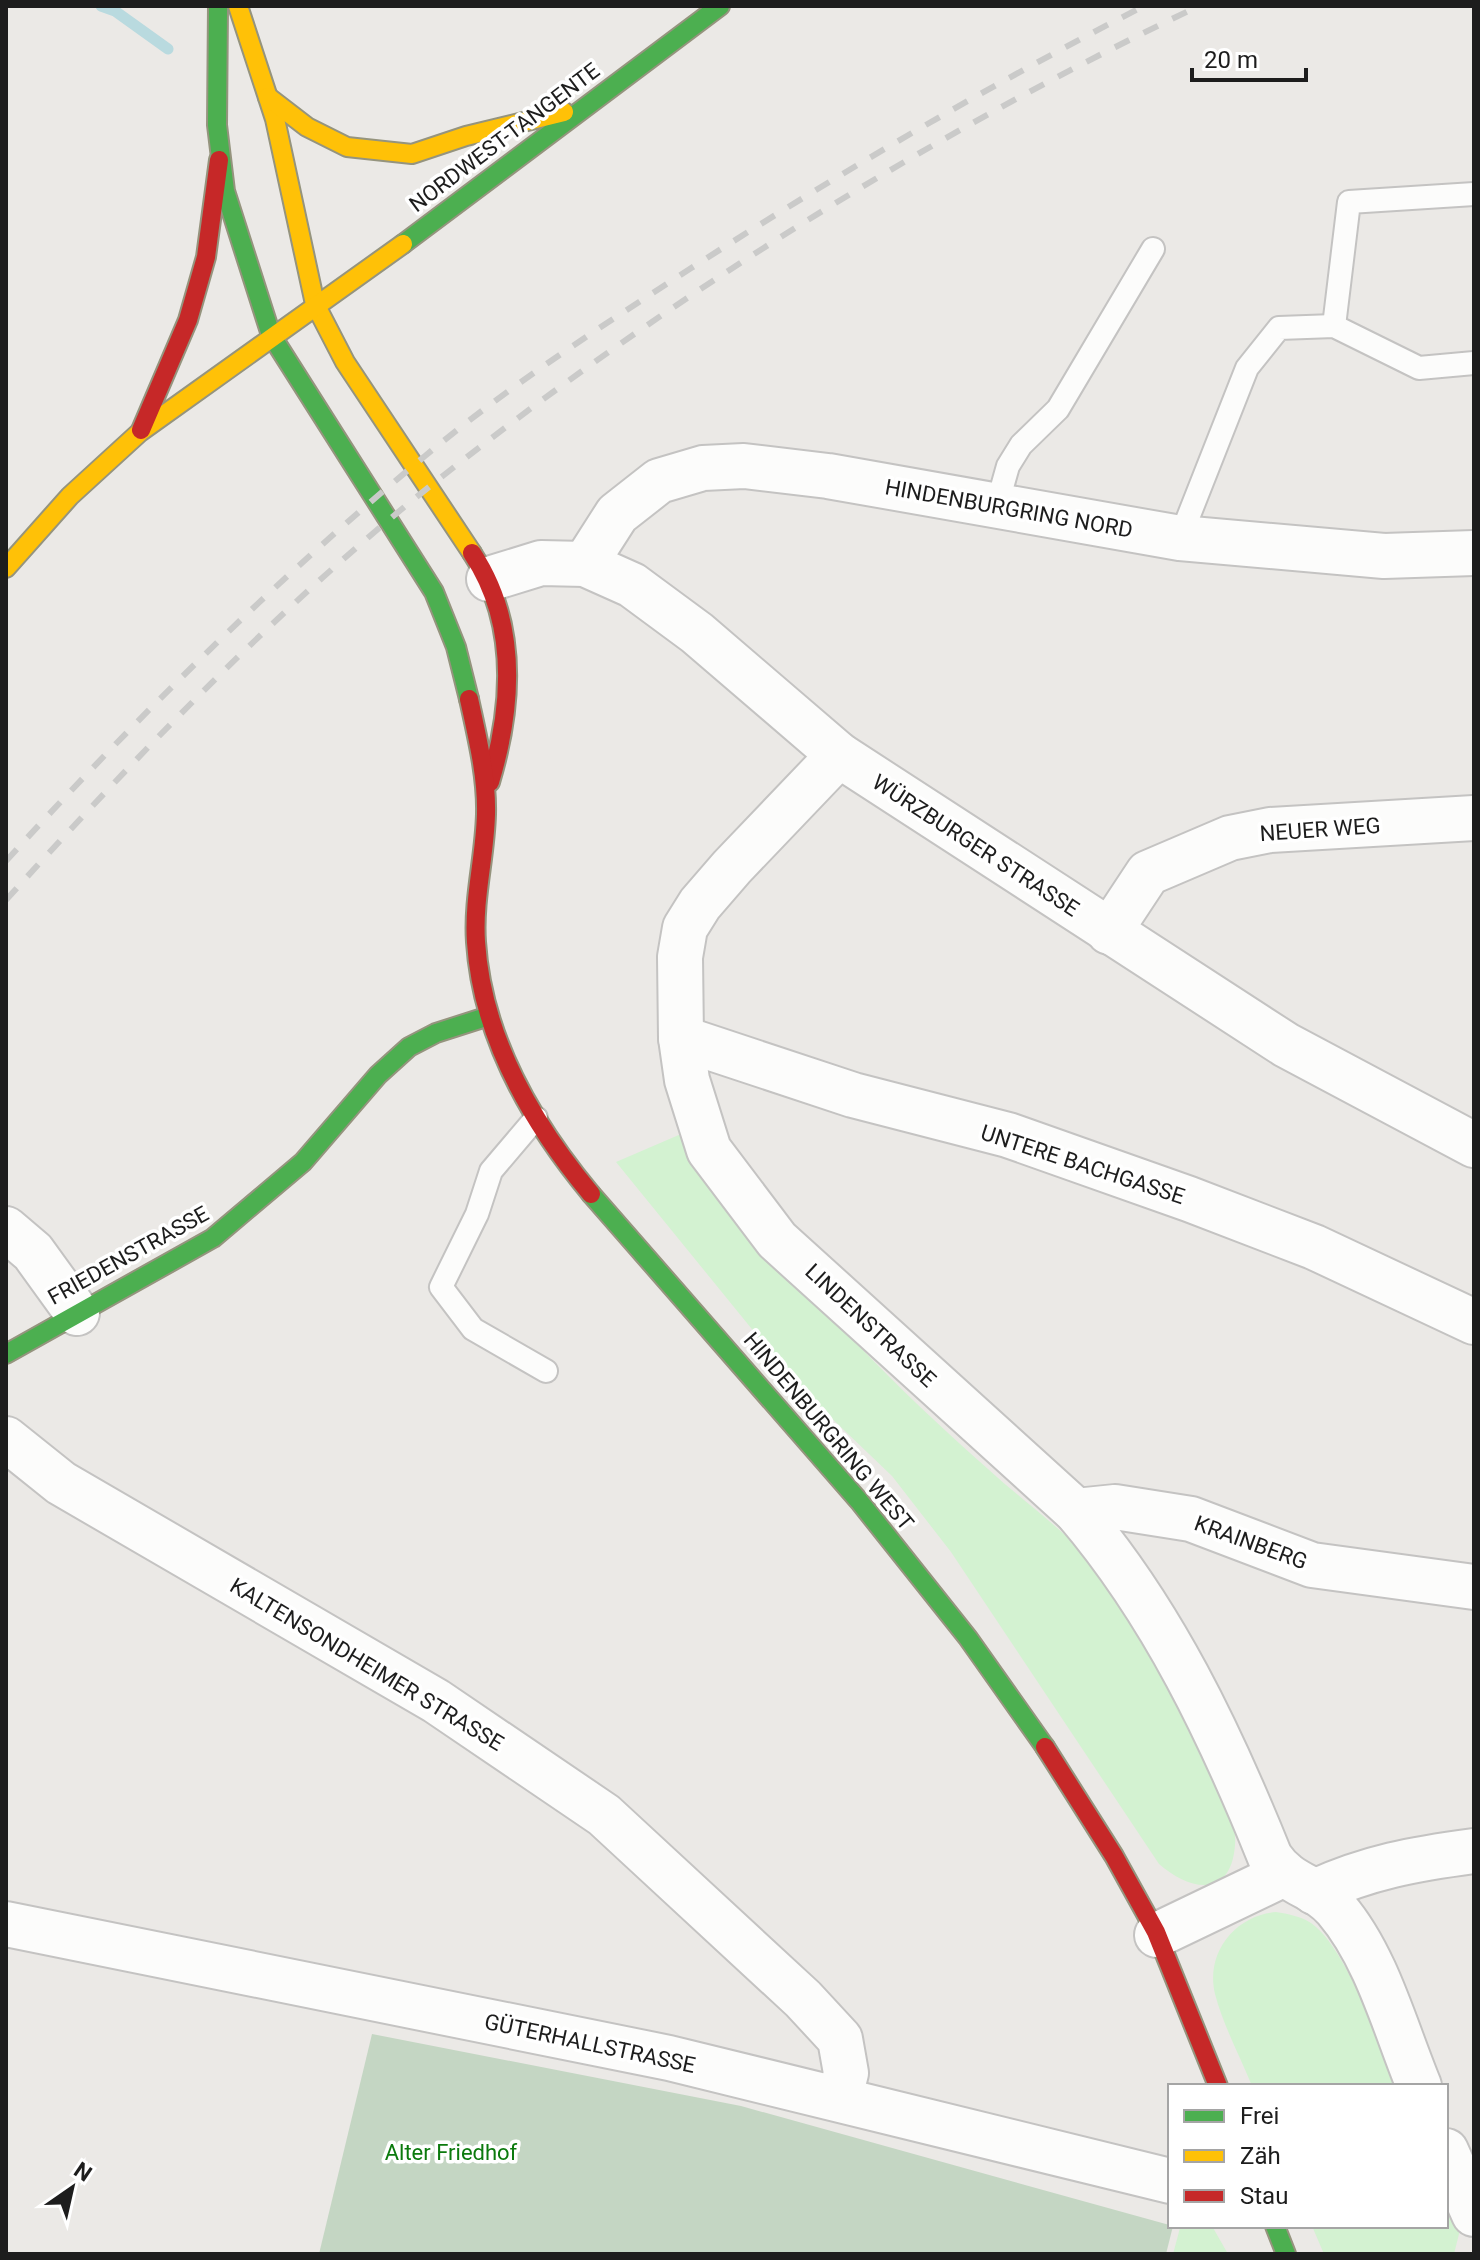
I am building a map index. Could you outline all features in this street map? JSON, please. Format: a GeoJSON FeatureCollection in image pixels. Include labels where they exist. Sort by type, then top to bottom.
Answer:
{"type":"FeatureCollection","features":[{"type":"Feature","properties":{"kind":"main road"},"geometry":{"type":"LineString","coordinates":[[218,6],[215,67],[225,191],[271,335],[434,592],[451,625],[466,673],[486,796]]}},
{"type":"Feature","properties":{"kind":"main road"},"geometry":{"type":"LineString","coordinates":[[238,6],[268,97],[315,304],[345,362],[489,579],[502,625],[508,668],[505,731],[486,796]]}},
{"type":"Feature","properties":{"kind":"main road","name":"NORDWEST-TANGENTE"},"geometry":{"type":"LineString","coordinates":[[6,568],[70,496],[140,432],[271,335],[365,272],[720,6]]}},
{"type":"Feature","properties":{"kind":"main road"},"geometry":{"type":"LineString","coordinates":[[268,97],[307,127],[347,147],[412,154],[466,136],[581,108]]}},
{"type":"Feature","properties":{"kind":"main road"},"geometry":{"type":"LineString","coordinates":[[140,432],[188,320],[206,257],[220,154]]}},
{"type":"Feature","properties":{"kind":"main road","name":"HINDENBURGRING WEST"},"geometry":{"type":"LineString","coordinates":[[486,796],[475,916],[489,1016],[508,1066],[536,1118],[575,1174],[747,1369],[984,1658],[1094,1823],[1157,1935],[1217,2084]]}},
{"type":"Feature","properties":{"kind":"main road","name":"FRIEDENSTRASSE"},"geometry":{"type":"LineString","coordinates":[[6,1354],[213,1238],[258,1202],[335,1129],[378,1075],[409,1047],[436,1033],[489,1016]]}},
{"type":"Feature","properties":{"kind":"main road"},"geometry":{"type":"LineString","coordinates":[[1276,2228],[1286,2254]]}},
{"type":"Feature","properties":{"kind":"street","name":"HINDENBURGRING NORD"},"geometry":{"type":"LineString","coordinates":[[585,564],[617,514],[659,481],[703,468],[744,466],[828,476],[1180,538],[1384,556],[1474,553]]}},
{"type":"Feature","properties":{"kind":"street","name":"WÜRZBURGER STRASSE"},"geometry":{"type":"LineString","coordinates":[[489,579],[541,563],[585,564],[632,585],[697,633],[839,755],[1286,1045],[1474,1145]]}},
{"type":"Feature","properties":{"kind":"street","name":"LINDENSTRASSE"},"geometry":{"type":"LineString","coordinates":[[839,755],[732,867],[700,904],[685,928],[680,957],[681,1038],[687,1080],[709,1150],[777,1240],[1076,1511],[1135,1586],[1210,1714],[1270,1857],[1298,1884],[1333,1905],[1358,1937],[1418,2084]]}},
{"type":"Feature","properties":{"kind":"street","name":"NEUER WEG"},"geometry":{"type":"LineString","coordinates":[[1109,932],[1148,873],[1230,838],[1270,830],[1474,818]]}},
{"type":"Feature","properties":{"kind":"street","name":"UNTERE BACHGASSE"},"geometry":{"type":"LineString","coordinates":[[681,1038],[853,1095],[1008,1135],[1160,1189],[1314,1247],[1474,1322]]}},
{"type":"Feature","properties":{"kind":"street"},"geometry":{"type":"LineString","coordinates":[[6,1229],[33,1252],[77,1313]]}},
{"type":"Feature","properties":{"kind":"street","name":"KALTENSONDHEIMER STRASSE"},"geometry":{"type":"LineString","coordinates":[[6,1439],[61,1483],[436,1701],[604,1815],[803,1999],[840,2039],[846,2073],[840,2097]]}},
{"type":"Feature","properties":{"kind":"street","name":"KRAINBERG"},"geometry":{"type":"LineString","coordinates":[[1076,1511],[1115,1507],[1191,1519],[1312,1565],[1474,1587]]}},
{"type":"Feature","properties":{"kind":"street"},"geometry":{"type":"LineString","coordinates":[[1157,1935],[1298,1884],[1399,1861],[1474,1851]]}},
{"type":"Feature","properties":{"kind":"street","name":"GÜTERHALLSTRASSE"},"geometry":{"type":"LineString","coordinates":[[6,1924],[669,2058],[840,2097],[1168,2180]]}},
{"type":"Feature","properties":{"kind":"street"},"geometry":{"type":"LineString","coordinates":[[1448,2156],[1474,2214]]}},
{"type":"Feature","properties":{"kind":"lane"},"geometry":{"type":"LineString","coordinates":[[1334,326],[1349,202],[1474,194]]}},
{"type":"Feature","properties":{"kind":"lane"},"geometry":{"type":"LineString","coordinates":[[997,505],[1008,466],[1021,445],[1058,409],[1153,249]]}},
{"type":"Feature","properties":{"kind":"lane"},"geometry":{"type":"LineString","coordinates":[[1180,538],[1247,368],[1279,328],[1334,326],[1419,368],[1474,363]]}},
{"type":"Feature","properties":{"kind":"lane"},"geometry":{"type":"LineString","coordinates":[[536,1118],[491,1171],[477,1214],[441,1287],[473,1329],[546,1371]]}},
{"type":"Feature","properties":{"kind":"green space"},"geometry":{"type":"Polygon","coordinates":[[[688,1131],[769,1241],[834,1319],[938,1423],[1074,1543],[1113,1590],[1149,1650],[1227,1803],[1235,1832],[1235,1845],[1226,1875],[1217,1882],[1207,1885],[1183,1880],[1159,1864],[951,1552],[892,1476],[799,1387],[616,1162],[688,1131]]]}},
{"type":"Feature","properties":{"kind":"green space"},"geometry":{"type":"Polygon","coordinates":[[[1276,1912],[1298,1917],[1311,1923],[1324,1935],[1361,1998],[1398,2084],[1251,2084],[1218,2006],[1213,1979],[1219,1950],[1227,1938],[1236,1928],[1261,1915],[1276,1912]]]}},
{"type":"Feature","properties":{"kind":"green space","name":"Alter Friedhof"},"geometry":{"type":"Polygon","coordinates":[[[372,2034],[741,2106],[1172,2228],[1166,2254],[319,2254],[372,2034]]]}},
{"type":"Feature","properties":{"kind":"green space"},"geometry":{"type":"Polygon","coordinates":[[[1448,2195],[1460,2230],[1454,2254],[1324,2254],[1313,2228],[1448,2228],[1448,2195]]]}},
{"type":"Feature","properties":{"kind":"green space"},"geometry":{"type":"Polygon","coordinates":[[[1180,2228],[1213,2228],[1228,2254],[1173,2254],[1180,2228]]]}},
{"type":"Feature","properties":{"kind":"waterway"},"geometry":{"type":"LineString","coordinates":[[101,6],[115,11],[168,49]]}},
{"type":"Feature","properties":{"kind":"railway"},"geometry":{"type":"LineString","coordinates":[[6,861],[106,754],[261,601],[369,503],[490,405],[626,310],[806,196],[973,98],[1144,6]]}},
{"type":"Feature","properties":{"kind":"railway"},"geometry":{"type":"LineString","coordinates":[[6,900],[109,788],[271,625],[385,523],[531,408],[714,280],[905,162],[1002,107],[1199,6]]}},
{"type":"Feature","properties":{"kind":"traffic: fast"},"geometry":{"type":"LineString","coordinates":[[218,6],[217,125],[225,191],[271,335],[434,592],[456,647],[469,699]]}},
{"type":"Feature","properties":{"kind":"traffic: fast"},"geometry":{"type":"LineString","coordinates":[[403,244],[720,6]]}},
{"type":"Feature","properties":{"kind":"traffic: fast"},"geometry":{"type":"LineString","coordinates":[[6,1354],[213,1238],[303,1162],[378,1075],[409,1047],[436,1033],[489,1016]]}},
{"type":"Feature","properties":{"kind":"traffic: fast"},"geometry":{"type":"LineString","coordinates":[[591,1194],[859,1501],[968,1638],[1045,1747]]}},
{"type":"Feature","properties":{"kind":"traffic: fast"},"geometry":{"type":"LineString","coordinates":[[1276,2228],[1286,2254]]}},
{"type":"Feature","properties":{"kind":"traffic: slow"},"geometry":{"type":"LineString","coordinates":[[238,6],[275,119],[315,304],[345,362],[472,553]]}},
{"type":"Feature","properties":{"kind":"traffic: slow"},"geometry":{"type":"LineString","coordinates":[[268,97],[307,127],[347,147],[412,154],[466,136],[564,112]]}},
{"type":"Feature","properties":{"kind":"traffic: slow"},"geometry":{"type":"LineString","coordinates":[[6,568],[70,496],[140,432],[403,244]]}},
{"type":"Feature","properties":{"kind":"traffic: jam"},"geometry":{"type":"LineString","coordinates":[[141,430],[188,320],[206,257],[219,160]]}},
{"type":"Feature","properties":{"kind":"traffic: jam"},"geometry":{"type":"LineString","coordinates":[[472,553],[487,579],[497,607],[507,664],[503,723],[490,782]]}},
{"type":"Feature","properties":{"kind":"traffic: jam"},"geometry":{"type":"LineString","coordinates":[[469,699],[486,800],[476,942],[488,1011],[499,1044],[530,1108],[591,1194]]}},
{"type":"Feature","properties":{"kind":"traffic: jam"},"geometry":{"type":"LineString","coordinates":[[1045,1747],[1114,1856],[1156,1932],[1217,2084]]}}]}
